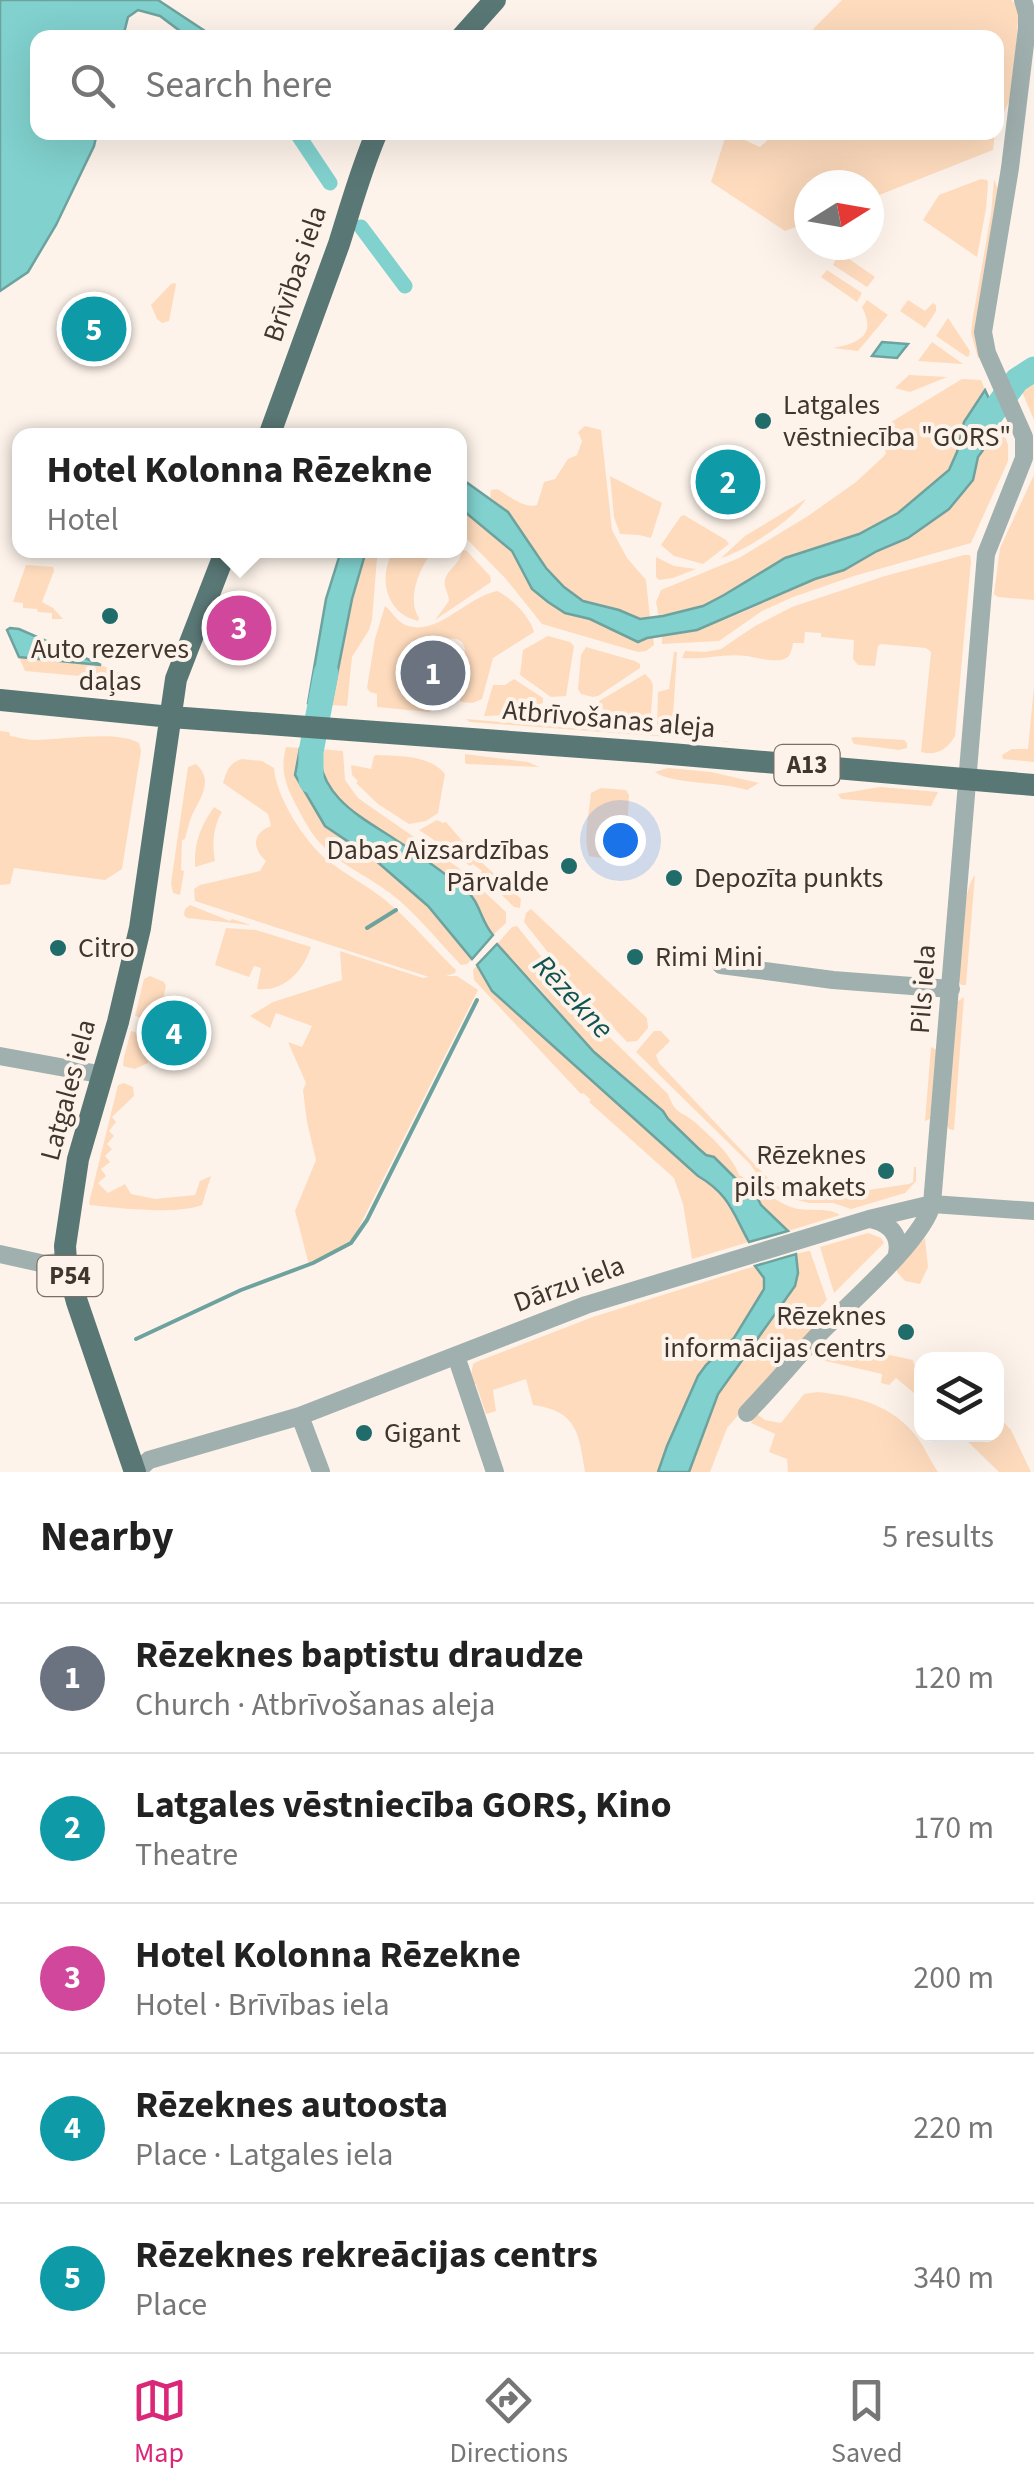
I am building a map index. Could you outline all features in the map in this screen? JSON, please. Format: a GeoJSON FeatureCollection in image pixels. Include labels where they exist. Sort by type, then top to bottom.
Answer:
{"type":"FeatureCollection","features":[{"type":"Feature","properties":{"kind":"main road"},"geometry":{"type":"LineString","coordinates":[[468,30],[496,0]]}},
{"type":"Feature","properties":{"kind":"main road","name":"Brīvības iela"},"geometry":{"type":"LineString","coordinates":[[272,428],[373,140]]}},
{"type":"Feature","properties":{"kind":"main road"},"geometry":{"type":"LineString","coordinates":[[171,716],[176,679],[223,558]]}},
{"type":"Feature","properties":{"kind":"main road","name":"Atbrīvošanas aleja"},"geometry":{"type":"LineString","coordinates":[[0,700],[1034,785]]}},
{"type":"Feature","properties":{"kind":"main road","name":"Latgales iela"},"geometry":{"type":"LineString","coordinates":[[136,1472],[66,1261],[78,1159],[104,1075],[140,928],[171,716]]}},
{"type":"Feature","properties":{"kind":"street","name":"Pils iela"},"geometry":{"type":"LineString","coordinates":[[932,1204],[986,554],[1024,458],[1024,437],[987,353],[983,332],[1010,168],[1027,14],[1023,0]]}},
{"type":"Feature","properties":{"kind":"street"},"geometry":{"type":"LineString","coordinates":[[722,965],[951,990]]}},
{"type":"Feature","properties":{"kind":"street"},"geometry":{"type":"LineString","coordinates":[[0,1056],[104,1075]]}},
{"type":"Feature","properties":{"kind":"street"},"geometry":{"type":"LineString","coordinates":[[747,1414],[898,1254],[923,1225],[932,1204]]}},
{"type":"Feature","properties":{"kind":"street","name":"Dārzu iela"},"geometry":{"type":"LineString","coordinates":[[136,1472],[149,1460],[300,1416],[586,1304],[870,1219],[932,1204],[1034,1211]]}},
{"type":"Feature","properties":{"kind":"street"},"geometry":{"type":"LineString","coordinates":[[870,1219],[894,1232],[898,1254]]}},
{"type":"Feature","properties":{"kind":"street"},"geometry":{"type":"LineString","coordinates":[[0,1254],[45,1264],[66,1261]]}},
{"type":"Feature","properties":{"kind":"street"},"geometry":{"type":"LineString","coordinates":[[456,1356],[494,1472]]}},
{"type":"Feature","properties":{"kind":"street"},"geometry":{"type":"LineString","coordinates":[[300,1416],[322,1472]]}},
{"type":"Feature","properties":{"kind":"shaded area"},"geometry":{"type":"Polygon","coordinates":[[[842,0],[1011,0],[1019,8],[1012,99],[1004,113],[1004,30],[813,29],[842,0]]]}},
{"type":"Feature","properties":{"kind":"shaded area"},"geometry":{"type":"Polygon","coordinates":[[[724,140],[745,140],[760,147],[768,140],[994,140],[993,150],[884,193],[884,170],[794,170],[794,228],[785,231],[711,182],[724,140]]]}},
{"type":"Feature","properties":{"kind":"shaded area"},"geometry":{"type":"Polygon","coordinates":[[[981,179],[988,183],[977,257],[923,220],[939,195],[981,179]]]}},
{"type":"Feature","properties":{"kind":"shaded area"},"geometry":{"type":"Polygon","coordinates":[[[994,179],[999,192],[975,336],[978,358],[971,333],[994,179]]]}},
{"type":"Feature","properties":{"kind":"shaded area"},"geometry":{"type":"Polygon","coordinates":[[[835,260],[851,260],[875,277],[867,287],[833,265],[835,260]]]}},
{"type":"Feature","properties":{"kind":"shaded area"},"geometry":{"type":"Polygon","coordinates":[[[827,270],[862,293],[857,302],[821,277],[827,270]]]}},
{"type":"Feature","properties":{"kind":"shaded area"},"geometry":{"type":"Polygon","coordinates":[[[175,283],[169,321],[162,323],[151,305],[175,283]]]}},
{"type":"Feature","properties":{"kind":"shaded area"},"geometry":{"type":"Polygon","coordinates":[[[867,300],[888,315],[858,351],[833,348],[850,344],[866,331],[862,307],[867,300]]]}},
{"type":"Feature","properties":{"kind":"shaded area"},"geometry":{"type":"Polygon","coordinates":[[[908,300],[925,311],[933,303],[936,305],[925,328],[900,311],[908,300]]]}},
{"type":"Feature","properties":{"kind":"shaded area"},"geometry":{"type":"Polygon","coordinates":[[[948,318],[970,351],[969,356],[936,336],[948,318]]]}},
{"type":"Feature","properties":{"kind":"shaded area"},"geometry":{"type":"Polygon","coordinates":[[[932,342],[963,364],[918,361],[932,342]]]}},
{"type":"Feature","properties":{"kind":"shaded area"},"geometry":{"type":"Polygon","coordinates":[[[1034,369],[1034,420],[1017,380],[1034,369]]]}},
{"type":"Feature","properties":{"kind":"shaded area"},"geometry":{"type":"Polygon","coordinates":[[[909,375],[947,377],[910,392],[895,388],[909,375]]]}},
{"type":"Feature","properties":{"kind":"shaded area"},"geometry":{"type":"Polygon","coordinates":[[[962,379],[981,380],[985,390],[964,422],[949,470],[898,513],[859,534],[785,558],[703,606],[659,617],[656,602],[661,590],[739,558],[808,516],[856,482],[884,456],[878,430],[962,379]]]}},
{"type":"Feature","properties":{"kind":"shaded area"},"geometry":{"type":"Polygon","coordinates":[[[1001,425],[1008,445],[1008,461],[971,543],[793,597],[762,611],[719,641],[662,644],[662,636],[697,630],[743,612],[844,570],[908,538],[973,480],[978,458],[1001,425]]]}},
{"type":"Feature","properties":{"kind":"shaded area"},"geometry":{"type":"Polygon","coordinates":[[[585,426],[601,430],[612,530],[627,558],[646,580],[650,618],[640,619],[583,601],[564,587],[546,568],[508,512],[490,497],[491,490],[497,489],[522,504],[537,505],[544,482],[555,479],[568,459],[577,455],[582,441],[578,432],[585,426]]]}},
{"type":"Feature","properties":{"kind":"shaded area"},"geometry":{"type":"Polygon","coordinates":[[[1034,475],[1034,600],[998,597],[994,594],[1000,548],[1034,475]]]}},
{"type":"Feature","properties":{"kind":"shaded area"},"geometry":{"type":"Polygon","coordinates":[[[610,476],[662,503],[651,538],[620,534],[614,517],[610,476]]]}},
{"type":"Feature","properties":{"kind":"shaded area"},"geometry":{"type":"Polygon","coordinates":[[[806,499],[767,534],[721,558],[745,536],[806,499]]]}},
{"type":"Feature","properties":{"kind":"shaded area"},"geometry":{"type":"Polygon","coordinates":[[[467,514],[512,551],[532,589],[548,602],[638,642],[653,637],[654,645],[638,652],[542,624],[467,539],[467,514]]]}},
{"type":"Feature","properties":{"kind":"shaded area"},"geometry":{"type":"Polygon","coordinates":[[[684,515],[729,544],[703,564],[674,556],[661,545],[684,515]]]}},
{"type":"Feature","properties":{"kind":"shaded area"},"geometry":{"type":"Polygon","coordinates":[[[467,551],[491,582],[435,620],[449,601],[445,581],[459,558],[467,558],[467,551]]]}},
{"type":"Feature","properties":{"kind":"shaded area"},"geometry":{"type":"Polygon","coordinates":[[[970,555],[971,561],[955,736],[936,752],[921,752],[931,652],[926,648],[881,644],[875,666],[858,665],[853,659],[854,640],[805,632],[804,643],[793,643],[784,659],[739,655],[682,658],[685,651],[721,649],[792,607],[970,555]]]}},
{"type":"Feature","properties":{"kind":"shaded area"},"geometry":{"type":"Polygon","coordinates":[[[656,557],[674,566],[696,569],[659,580],[656,557]]]}},
{"type":"Feature","properties":{"kind":"shaded area"},"geometry":{"type":"Polygon","coordinates":[[[364,558],[377,558],[372,620],[352,657],[347,706],[331,705],[364,558]]]}},
{"type":"Feature","properties":{"kind":"shaded area"},"geometry":{"type":"Polygon","coordinates":[[[429,558],[414,593],[418,621],[398,611],[392,603],[386,582],[389,561],[429,558]]]}},
{"type":"Feature","properties":{"kind":"shaded area"},"geometry":{"type":"Polygon","coordinates":[[[26,565],[53,567],[42,602],[63,619],[52,619],[52,613],[23,608],[23,603],[13,602],[26,565]]]}},
{"type":"Feature","properties":{"kind":"shaded area"},"geometry":{"type":"Polygon","coordinates":[[[497,591],[520,608],[534,632],[493,658],[482,699],[473,703],[460,700],[465,649],[462,642],[425,636],[431,659],[419,658],[417,686],[428,687],[423,697],[440,699],[436,706],[429,712],[377,707],[377,694],[367,688],[385,606],[404,624],[419,627],[441,621],[497,591]]]}},
{"type":"Feature","properties":{"kind":"shaded area"},"geometry":{"type":"Polygon","coordinates":[[[548,636],[574,646],[566,696],[551,697],[520,675],[523,650],[548,636]]]}},
{"type":"Feature","properties":{"kind":"shaded area"},"geometry":{"type":"Polygon","coordinates":[[[586,647],[635,661],[640,668],[598,696],[581,694],[581,655],[586,647]]]}},
{"type":"Feature","properties":{"kind":"shaded area"},"geometry":{"type":"Polygon","coordinates":[[[674,652],[673,717],[692,719],[692,728],[700,734],[661,732],[657,727],[658,692],[669,689],[674,652]]]}},
{"type":"Feature","properties":{"kind":"shaded area"},"geometry":{"type":"Polygon","coordinates":[[[19,657],[101,665],[124,675],[124,680],[25,671],[19,657]]]}},
{"type":"Feature","properties":{"kind":"shaded area"},"geometry":{"type":"Polygon","coordinates":[[[645,674],[653,686],[650,728],[634,728],[600,707],[599,701],[645,674]]]}},
{"type":"Feature","properties":{"kind":"shaded area"},"geometry":{"type":"Polygon","coordinates":[[[514,679],[543,698],[543,703],[510,715],[484,716],[493,685],[505,685],[514,679]]]}},
{"type":"Feature","properties":{"kind":"shaded area"},"geometry":{"type":"Polygon","coordinates":[[[1034,686],[1034,762],[1003,759],[1002,755],[1012,749],[1028,749],[1034,686]]]}},
{"type":"Feature","properties":{"kind":"shaded area"},"geometry":{"type":"Polygon","coordinates":[[[545,711],[591,714],[614,727],[517,718],[545,711]]]}},
{"type":"Feature","properties":{"kind":"shaded area"},"geometry":{"type":"Polygon","coordinates":[[[466,719],[728,741],[470,722],[466,719]]]}},
{"type":"Feature","properties":{"kind":"shaded area"},"geometry":{"type":"Polygon","coordinates":[[[0,731],[31,740],[103,736],[139,743],[141,751],[122,869],[105,880],[14,868],[10,884],[0,885],[0,731]]]}},
{"type":"Feature","properties":{"kind":"shaded area"},"geometry":{"type":"Polygon","coordinates":[[[851,738],[904,740],[907,748],[854,744],[851,738]]]}},
{"type":"Feature","properties":{"kind":"shaded area"},"geometry":{"type":"Polygon","coordinates":[[[286,747],[300,748],[295,775],[325,826],[374,859],[428,906],[472,959],[467,964],[461,965],[400,901],[317,840],[286,783],[286,747]]]}},
{"type":"Feature","properties":{"kind":"shaded area"},"geometry":{"type":"Polygon","coordinates":[[[319,749],[343,751],[345,780],[358,798],[460,869],[506,912],[506,923],[493,935],[469,892],[346,807],[326,781],[319,749]]]}},
{"type":"Feature","properties":{"kind":"shaded area"},"geometry":{"type":"Polygon","coordinates":[[[465,754],[528,762],[539,767],[467,764],[465,754]]]}},
{"type":"Feature","properties":{"kind":"shaded area"},"geometry":{"type":"Polygon","coordinates":[[[376,755],[413,758],[439,768],[445,774],[438,813],[426,821],[409,824],[378,804],[356,783],[351,765],[371,769],[376,755]]]}},
{"type":"Feature","properties":{"kind":"shaded area"},"geometry":{"type":"Polygon","coordinates":[[[242,759],[262,761],[274,768],[286,805],[318,852],[403,916],[456,970],[446,976],[457,976],[478,990],[351,1243],[309,1265],[295,1211],[316,1160],[307,1122],[303,1090],[306,1083],[288,1042],[302,1047],[312,1026],[276,1013],[270,1028],[250,1016],[273,1002],[342,980],[340,951],[429,977],[195,901],[194,889],[200,885],[260,871],[266,861],[256,842],[260,833],[271,826],[268,814],[223,783],[229,768],[242,759]]]}},
{"type":"Feature","properties":{"kind":"shaded area"},"geometry":{"type":"Polygon","coordinates":[[[196,764],[205,782],[182,840],[184,871],[180,895],[173,893],[171,883],[188,767],[196,764]]]}},
{"type":"Feature","properties":{"kind":"shaded area"},"geometry":{"type":"Polygon","coordinates":[[[668,768],[711,772],[759,783],[747,790],[673,779],[655,772],[668,768]]]}},
{"type":"Feature","properties":{"kind":"shaded area"},"geometry":{"type":"Polygon","coordinates":[[[880,787],[938,792],[931,806],[841,799],[838,794],[880,787]]]}},
{"type":"Feature","properties":{"kind":"shaded area"},"geometry":{"type":"Polygon","coordinates":[[[601,788],[626,790],[629,795],[626,852],[617,861],[589,856],[587,849],[591,793],[601,788]]]}},
{"type":"Feature","properties":{"kind":"shaded area"},"geometry":{"type":"Polygon","coordinates":[[[214,807],[222,812],[214,836],[215,861],[195,867],[199,836],[214,807]]]}},
{"type":"Feature","properties":{"kind":"shaded area"},"geometry":{"type":"Polygon","coordinates":[[[437,820],[446,822],[521,899],[520,908],[514,907],[473,864],[470,866],[450,851],[452,848],[419,830],[437,820]]]}},
{"type":"Feature","properties":{"kind":"shaded area"},"geometry":{"type":"Polygon","coordinates":[[[975,875],[966,985],[961,985],[964,909],[975,875]]]}},
{"type":"Feature","properties":{"kind":"shaded area"},"geometry":{"type":"Polygon","coordinates":[[[190,905],[251,925],[187,918],[185,909],[190,905]]]}},
{"type":"Feature","properties":{"kind":"shaded area"},"geometry":{"type":"Polygon","coordinates":[[[531,909],[647,1018],[648,1028],[637,1041],[627,1042],[576,988],[524,922],[531,909]]]}},
{"type":"Feature","properties":{"kind":"shaded area"},"geometry":{"type":"Polygon","coordinates":[[[517,926],[591,1019],[668,1094],[676,1109],[720,1147],[739,1175],[787,1205],[840,1215],[788,1231],[774,1219],[756,1195],[694,1146],[663,1111],[594,1052],[533,981],[522,974],[497,944],[517,926]]]}},
{"type":"Feature","properties":{"kind":"shaded area"},"geometry":{"type":"Polygon","coordinates":[[[226,928],[256,930],[311,947],[292,978],[276,987],[257,989],[261,968],[254,966],[249,977],[215,965],[226,928]]]}},
{"type":"Feature","properties":{"kind":"shaded area"},"geometry":{"type":"Polygon","coordinates":[[[477,965],[492,991],[716,1190],[749,1242],[692,1259],[683,1204],[674,1178],[589,1102],[474,980],[477,965]]]}},
{"type":"Feature","properties":{"kind":"shaded area"},"geometry":{"type":"Polygon","coordinates":[[[150,976],[166,986],[160,1013],[150,1020],[135,1016],[144,979],[150,976]]]}},
{"type":"Feature","properties":{"kind":"shaded area"},"geometry":{"type":"Polygon","coordinates":[[[964,997],[954,1130],[947,1126],[957,1002],[964,997]]]}},
{"type":"Feature","properties":{"kind":"shaded area"},"geometry":{"type":"Polygon","coordinates":[[[131,1031],[145,1035],[152,1045],[148,1063],[135,1069],[123,1066],[131,1031]]]}},
{"type":"Feature","properties":{"kind":"shaded area"},"geometry":{"type":"Polygon","coordinates":[[[654,1031],[661,1031],[670,1041],[656,1055],[659,1063],[774,1184],[796,1198],[909,1184],[913,1182],[914,1167],[916,1181],[905,1193],[851,1209],[793,1199],[760,1178],[636,1052],[654,1031]]]}},
{"type":"Feature","properties":{"kind":"shaded area"},"geometry":{"type":"Polygon","coordinates":[[[931,1047],[937,1050],[930,1119],[925,1121],[931,1047]]]}},
{"type":"Feature","properties":{"kind":"shaded area"},"geometry":{"type":"Polygon","coordinates":[[[118,1085],[133,1087],[134,1096],[112,1117],[116,1122],[109,1131],[114,1136],[107,1144],[112,1149],[105,1156],[110,1162],[101,1169],[106,1176],[98,1183],[108,1193],[125,1184],[131,1194],[155,1199],[195,1195],[200,1181],[211,1176],[202,1205],[163,1210],[90,1205],[118,1085]]]}},
{"type":"Feature","properties":{"kind":"shaded area"},"geometry":{"type":"Polygon","coordinates":[[[868,1233],[884,1243],[834,1293],[820,1247],[868,1233]]]}},
{"type":"Feature","properties":{"kind":"shaded area"},"geometry":{"type":"Polygon","coordinates":[[[925,1238],[928,1267],[920,1284],[905,1281],[897,1268],[925,1238]]]}},
{"type":"Feature","properties":{"kind":"shaded area"},"geometry":{"type":"Polygon","coordinates":[[[810,1251],[827,1300],[816,1311],[811,1331],[727,1428],[710,1472],[689,1472],[718,1394],[795,1286],[796,1254],[810,1251]]]}},
{"type":"Feature","properties":{"kind":"shaded area"},"geometry":{"type":"Polygon","coordinates":[[[755,1266],[764,1278],[765,1289],[734,1339],[698,1376],[658,1472],[585,1472],[573,1426],[559,1413],[533,1405],[526,1379],[493,1390],[496,1411],[486,1414],[471,1375],[476,1362],[593,1317],[755,1266]]]}},
{"type":"Feature","properties":{"kind":"shaded area"},"geometry":{"type":"Polygon","coordinates":[[[829,1342],[913,1360],[914,1393],[896,1378],[889,1385],[881,1383],[882,1374],[817,1359],[815,1355],[829,1342]]]}},
{"type":"Feature","properties":{"kind":"shaded area"},"geometry":{"type":"Polygon","coordinates":[[[818,1392],[880,1407],[914,1434],[914,1442],[920,1442],[938,1472],[788,1472],[787,1459],[769,1452],[775,1434],[751,1423],[757,1414],[781,1423],[804,1394],[818,1392]]]}},
{"type":"Feature","properties":{"kind":"shaded area"},"geometry":{"type":"Polygon","coordinates":[[[1004,1422],[1031,1472],[999,1472],[968,1442],[1004,1442],[1004,1422]]]}},
{"type":"Feature","properties":{"kind":"water"},"geometry":{"type":"Polygon","coordinates":[[[0,0],[158,0],[203,30],[179,30],[160,16],[138,10],[128,17],[125,30],[30,30],[30,140],[95,140],[56,225],[28,272],[0,291],[0,0]]]}},
{"type":"Feature","properties":{"kind":"water"},"geometry":{"type":"Polygon","coordinates":[[[882,342],[908,344],[897,358],[872,356],[882,342]]]}},
{"type":"Feature","properties":{"kind":"water"},"geometry":{"type":"Polygon","coordinates":[[[985,390],[1001,425],[978,457],[973,480],[949,509],[908,538],[844,570],[697,630],[638,642],[590,619],[565,613],[548,602],[532,589],[512,551],[467,514],[467,483],[508,512],[546,568],[583,601],[640,619],[663,616],[703,606],[785,558],[859,534],[898,513],[949,470],[964,422],[985,390]]]}},
{"type":"Feature","properties":{"kind":"water"},"geometry":{"type":"Polygon","coordinates":[[[339,558],[364,558],[331,705],[308,703],[326,599],[339,558]]]}},
{"type":"Feature","properties":{"kind":"water"},"geometry":{"type":"Polygon","coordinates":[[[7,630],[101,665],[19,657],[7,630]]]}},
{"type":"Feature","properties":{"kind":"water"},"geometry":{"type":"Polygon","coordinates":[[[300,748],[319,749],[326,780],[344,804],[471,895],[493,935],[472,959],[428,906],[374,859],[325,826],[295,775],[300,748]]]}},
{"type":"Feature","properties":{"kind":"water"},"geometry":{"type":"Polygon","coordinates":[[[497,944],[594,1052],[663,1111],[698,1148],[714,1157],[756,1195],[788,1231],[749,1242],[717,1190],[492,991],[477,965],[497,944]]]}},
{"type":"Feature","properties":{"kind":"water"},"geometry":{"type":"Polygon","coordinates":[[[796,1254],[795,1286],[718,1394],[689,1472],[658,1472],[698,1376],[734,1338],[764,1289],[764,1278],[755,1266],[796,1254]]]}},
{"type":"Feature","properties":{"kind":"waterway"},"geometry":{"type":"LineString","coordinates":[[301,140],[330,183]]}},
{"type":"Feature","properties":{"kind":"waterway"},"geometry":{"type":"LineString","coordinates":[[361,227],[405,286]]}},
{"type":"Feature","properties":{"kind":"waterway","name":"Rēzekne"},"geometry":{"type":"LineString","coordinates":[[975,436],[1017,380],[1034,369]]}},
{"type":"Feature","properties":{"kind":"waterway","name":"Rēzekne"},"geometry":{"type":"LineString","coordinates":[[311,781],[311,752],[326,673]]}},
{"type":"Feature","properties":{"kind":"waterway"},"geometry":{"type":"LineString","coordinates":[[367,928],[396,910]]}},
{"type":"Feature","properties":{"kind":"waterway"},"geometry":{"type":"LineString","coordinates":[[136,1339],[351,1243],[367,1220],[477,1000]]}},
{"type":"Feature","properties":{"kind":"place","name":"Rēzeknes rekreācijas centrs"},"geometry":{"type":"Point","coordinates":[94,329]}},
{"type":"Feature","properties":{"kind":"place","name":"Latgales vēstniecība \"GORS\""},"geometry":{"type":"Point","coordinates":[763,421]}},
{"type":"Feature","properties":{"kind":"place","name":"Latgales vēstniecība GORS, Kino"},"geometry":{"type":"Point","coordinates":[728,482]}},
{"type":"Feature","properties":{"kind":"place","name":"Auto rezerves daļas"},"geometry":{"type":"Point","coordinates":[110,616]}},
{"type":"Feature","properties":{"kind":"place","name":"Hotel Kolonna Rēzekne"},"geometry":{"type":"Point","coordinates":[239,628]}},
{"type":"Feature","properties":{"kind":"place","name":"Rēzeknes baptistu draudze"},"geometry":{"type":"Point","coordinates":[433,673]}},
{"type":"Feature","properties":{"kind":"place","name":"Dabas Aizsardzības Pārvalde"},"geometry":{"type":"Point","coordinates":[569,866]}},
{"type":"Feature","properties":{"kind":"place","name":"Depozīta punkts"},"geometry":{"type":"Point","coordinates":[674,878]}},
{"type":"Feature","properties":{"kind":"place","name":"Citro"},"geometry":{"type":"Point","coordinates":[58,948]}},
{"type":"Feature","properties":{"kind":"place","name":"Rimi Mini"},"geometry":{"type":"Point","coordinates":[635,957]}},
{"type":"Feature","properties":{"kind":"place","name":"Rēzeknes autoosta"},"geometry":{"type":"Point","coordinates":[174,1033]}},
{"type":"Feature","properties":{"kind":"place","name":"Rēzeknes pils makets"},"geometry":{"type":"Point","coordinates":[886,1171]}},
{"type":"Feature","properties":{"kind":"place","name":"Rēzeknes informācijas centrs"},"geometry":{"type":"Point","coordinates":[906,1332]}},
{"type":"Feature","properties":{"kind":"place","name":"Gigant"},"geometry":{"type":"Point","coordinates":[364,1433]}}]}
